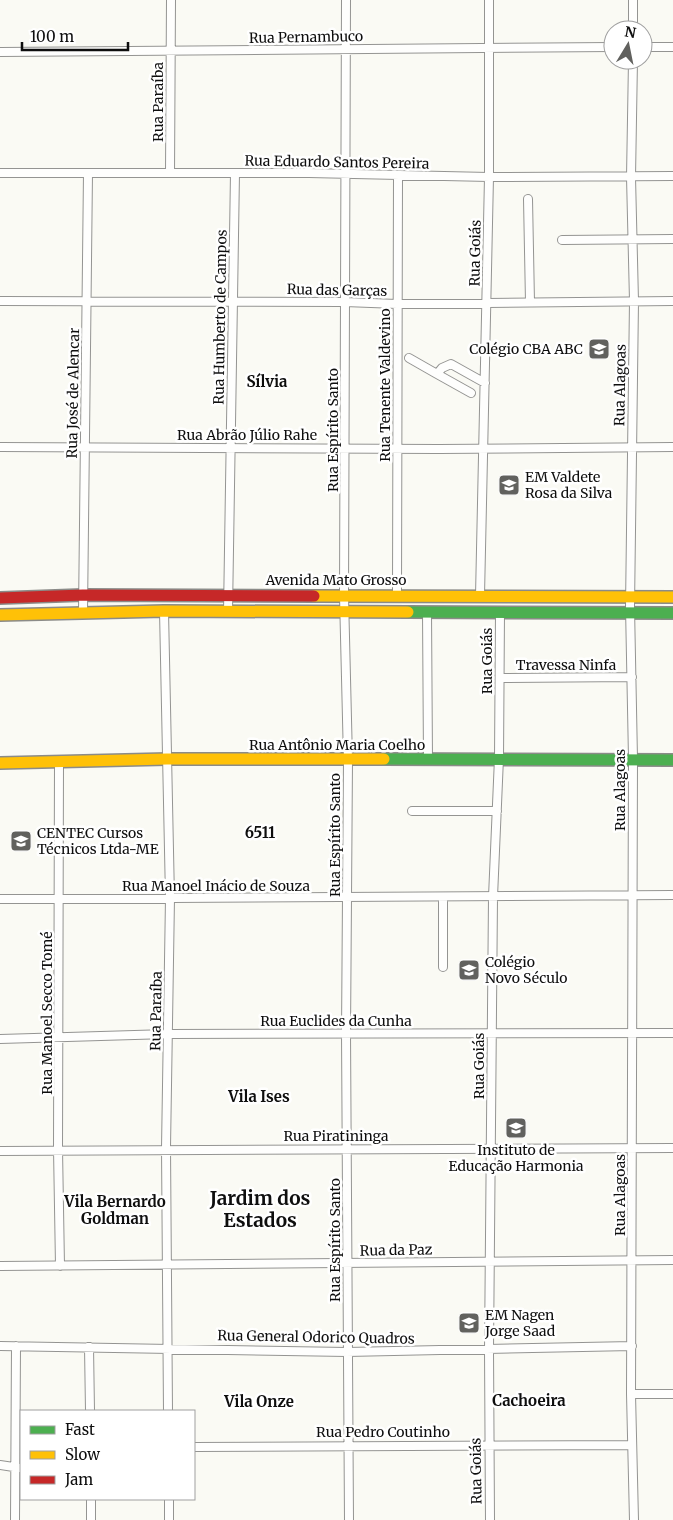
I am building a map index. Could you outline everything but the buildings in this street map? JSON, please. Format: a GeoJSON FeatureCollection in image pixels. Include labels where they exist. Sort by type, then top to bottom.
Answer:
{"type":"FeatureCollection","features":[{"type":"Feature","properties":{"kind":"main road","name":"Avenida Mato Grosso"},"geometry":{"type":"LineString","coordinates":[[0,598],[83,594],[673,597]]}},
{"type":"Feature","properties":{"kind":"main road"},"geometry":{"type":"LineString","coordinates":[[484,596],[495,612]]}},
{"type":"Feature","properties":{"kind":"main road"},"geometry":{"type":"LineString","coordinates":[[495,612],[509,596]]}},
{"type":"Feature","properties":{"kind":"main road"},"geometry":{"type":"LineString","coordinates":[[0,615],[164,611],[673,613]]}},
{"type":"Feature","properties":{"kind":"main road","name":"Rua Antônio Maria Coelho"},"geometry":{"type":"LineString","coordinates":[[0,763],[167,759],[428,760],[499,758],[673,760]]}},
{"type":"Feature","properties":{"kind":"street","name":"Rua Paraíba"},"geometry":{"type":"LineString","coordinates":[[170,173],[171,0]]}},
{"type":"Feature","properties":{"kind":"street","name":"Rua Espírito Santo"},"geometry":{"type":"LineString","coordinates":[[346,0],[346,448],[344,596],[348,760],[346,1033],[349,1520]]}},
{"type":"Feature","properties":{"kind":"street","name":"Rua Goiás"},"geometry":{"type":"LineString","coordinates":[[484,596],[490,0]]}},
{"type":"Feature","properties":{"kind":"street"},"geometry":{"type":"LineString","coordinates":[[633,0],[633,20]]}},
{"type":"Feature","properties":{"kind":"street","name":"Rua Pernambuco"},"geometry":{"type":"LineString","coordinates":[[0,52],[603,47]]}},
{"type":"Feature","properties":{"kind":"street"},"geometry":{"type":"LineString","coordinates":[[653,47],[673,47]]}},
{"type":"Feature","properties":{"kind":"street","name":"Rua Alagoas"},"geometry":{"type":"LineString","coordinates":[[632,70],[631,177],[634,301],[630,598],[633,759],[631,1394],[634,1520]]}},
{"type":"Feature","properties":{"kind":"street","name":"Rua Eduardo Santos Pereira"},"geometry":{"type":"LineString","coordinates":[[0,173],[235,173],[489,177],[673,176]]}},
{"type":"Feature","properties":{"kind":"street","name":"Rua José de Alencar"},"geometry":{"type":"LineString","coordinates":[[83,612],[88,173]]}},
{"type":"Feature","properties":{"kind":"street","name":"Rua Humberto de Campos"},"geometry":{"type":"LineString","coordinates":[[228,612],[235,173]]}},
{"type":"Feature","properties":{"kind":"street","name":"Rua Tenente Valdevino"},"geometry":{"type":"LineString","coordinates":[[397,595],[398,175]]}},
{"type":"Feature","properties":{"kind":"street"},"geometry":{"type":"LineString","coordinates":[[528,200],[530,302]]}},
{"type":"Feature","properties":{"kind":"street"},"geometry":{"type":"LineString","coordinates":[[562,240],[673,239]]}},
{"type":"Feature","properties":{"kind":"street","name":"Rua das Garças"},"geometry":{"type":"LineString","coordinates":[[0,301],[232,301],[397,304],[673,301]]}},
{"type":"Feature","properties":{"kind":"street"},"geometry":{"type":"LineString","coordinates":[[409,358],[471,393]]}},
{"type":"Feature","properties":{"kind":"street"},"geometry":{"type":"LineString","coordinates":[[437,374],[445,366],[451,364],[485,383]]}},
{"type":"Feature","properties":{"kind":"street","name":"Rua Abrão Júlio Rahe"},"geometry":{"type":"LineString","coordinates":[[0,447],[673,447]]}},
{"type":"Feature","properties":{"kind":"street","name":"Rua Paraíba"},"geometry":{"type":"LineString","coordinates":[[164,611],[170,898],[166,1148],[168,1410]]}},
{"type":"Feature","properties":{"kind":"street"},"geometry":{"type":"LineString","coordinates":[[427,612],[428,760]]}},
{"type":"Feature","properties":{"kind":"street","name":"Rua Goiás"},"geometry":{"type":"LineString","coordinates":[[490,1520],[488,1444],[492,1148],[492,897],[499,758],[500,678],[495,612]]}},
{"type":"Feature","properties":{"kind":"street","name":"Travessa Ninfa"},"geometry":{"type":"LineString","coordinates":[[500,678],[632,677]]}},
{"type":"Feature","properties":{"kind":"street","name":"Rua Manoel Secco Tomé"},"geometry":{"type":"LineString","coordinates":[[59,761],[60,1039],[58,1149],[60,1266]]}},
{"type":"Feature","properties":{"kind":"street"},"geometry":{"type":"LineString","coordinates":[[412,811],[497,811]]}},
{"type":"Feature","properties":{"kind":"street","name":"Rua Manoel Inácio de Souza"},"geometry":{"type":"LineString","coordinates":[[0,899],[673,895]]}},
{"type":"Feature","properties":{"kind":"street"},"geometry":{"type":"LineString","coordinates":[[443,897],[443,966]]}},
{"type":"Feature","properties":{"kind":"street","name":"Rua Euclides da Cunha"},"geometry":{"type":"LineString","coordinates":[[0,1039],[60,1039],[168,1034],[673,1033]]}},
{"type":"Feature","properties":{"kind":"street","name":"Rua Piratininga"},"geometry":{"type":"LineString","coordinates":[[0,1151],[166,1148],[673,1148]]}},
{"type":"Feature","properties":{"kind":"street","name":"Rua da Paz"},"geometry":{"type":"LineString","coordinates":[[0,1266],[166,1266],[490,1260],[673,1260]]}},
{"type":"Feature","properties":{"kind":"street","name":"Rua General Odorico Quadros"},"geometry":{"type":"LineString","coordinates":[[0,1346],[168,1347],[347,1352],[632,1346]]}},
{"type":"Feature","properties":{"kind":"street"},"geometry":{"type":"LineString","coordinates":[[15,1520],[19,1468],[16,1346]]}},
{"type":"Feature","properties":{"kind":"street"},"geometry":{"type":"LineString","coordinates":[[89,1347],[90,1410]]}},
{"type":"Feature","properties":{"kind":"street"},"geometry":{"type":"LineString","coordinates":[[631,1394],[673,1394]]}},
{"type":"Feature","properties":{"kind":"street","name":"Rua Pedro Coutinho"},"geometry":{"type":"LineString","coordinates":[[195,1447],[632,1444]]}},
{"type":"Feature","properties":{"kind":"street"},"geometry":{"type":"LineString","coordinates":[[0,1465],[19,1468]]}},
{"type":"Feature","properties":{"kind":"street"},"geometry":{"type":"LineString","coordinates":[[91,1500],[91,1520]]}},
{"type":"Feature","properties":{"kind":"street"},"geometry":{"type":"LineString","coordinates":[[169,1500],[169,1520]]}},
{"type":"Feature","properties":{"kind":"traffic: fast"},"geometry":{"type":"LineString","coordinates":[[408,612],[673,613]]}},
{"type":"Feature","properties":{"kind":"traffic: fast"},"geometry":{"type":"LineString","coordinates":[[384,759],[673,760]]}},
{"type":"Feature","properties":{"kind":"traffic: slow"},"geometry":{"type":"LineString","coordinates":[[314,596],[673,597]]}},
{"type":"Feature","properties":{"kind":"traffic: slow"},"geometry":{"type":"LineString","coordinates":[[0,615],[164,611],[408,612]]}},
{"type":"Feature","properties":{"kind":"traffic: slow"},"geometry":{"type":"LineString","coordinates":[[0,763],[167,759],[384,759]]}},
{"type":"Feature","properties":{"kind":"traffic: jam"},"geometry":{"type":"LineString","coordinates":[[0,598],[83,595],[314,596]]}},
{"type":"Feature","properties":{"kind":"place","name":"Colégio CBA ABC"},"geometry":{"type":"Point","coordinates":[599,349]}},
{"type":"Feature","properties":{"kind":"place","name":"EM Valdete Rosa da Silva"},"geometry":{"type":"Point","coordinates":[509,485]}},
{"type":"Feature","properties":{"kind":"place","name":"CENTEC Cursos Técnicos Ltda-ME"},"geometry":{"type":"Point","coordinates":[21,841]}},
{"type":"Feature","properties":{"kind":"place","name":"Colégio Novo Século"},"geometry":{"type":"Point","coordinates":[469,970]}},
{"type":"Feature","properties":{"kind":"place","name":"Instituto de Educação Harmonia"},"geometry":{"type":"Point","coordinates":[516,1128]}},
{"type":"Feature","properties":{"kind":"place","name":"EM Nagen Jorge Saad"},"geometry":{"type":"Point","coordinates":[469,1323]}},
{"type":"Feature","properties":{"kind":"district","name":"Sílvia"},"geometry":{"type":"Point","coordinates":[267,381]}},
{"type":"Feature","properties":{"kind":"district","name":"6511"},"geometry":{"type":"Point","coordinates":[260,832]}},
{"type":"Feature","properties":{"kind":"district","name":"Vila Ises"},"geometry":{"type":"Point","coordinates":[259,1096]}},
{"type":"Feature","properties":{"kind":"district","name":"Jardim dos Estados"},"geometry":{"type":"Point","coordinates":[260,1209]}},
{"type":"Feature","properties":{"kind":"district","name":"Vila Bernardo Goldman"},"geometry":{"type":"Point","coordinates":[115,1210]}},
{"type":"Feature","properties":{"kind":"district","name":"Cachoeira"},"geometry":{"type":"Point","coordinates":[529,1400]}},
{"type":"Feature","properties":{"kind":"district","name":"Vila Onze"},"geometry":{"type":"Point","coordinates":[259,1401]}}]}
